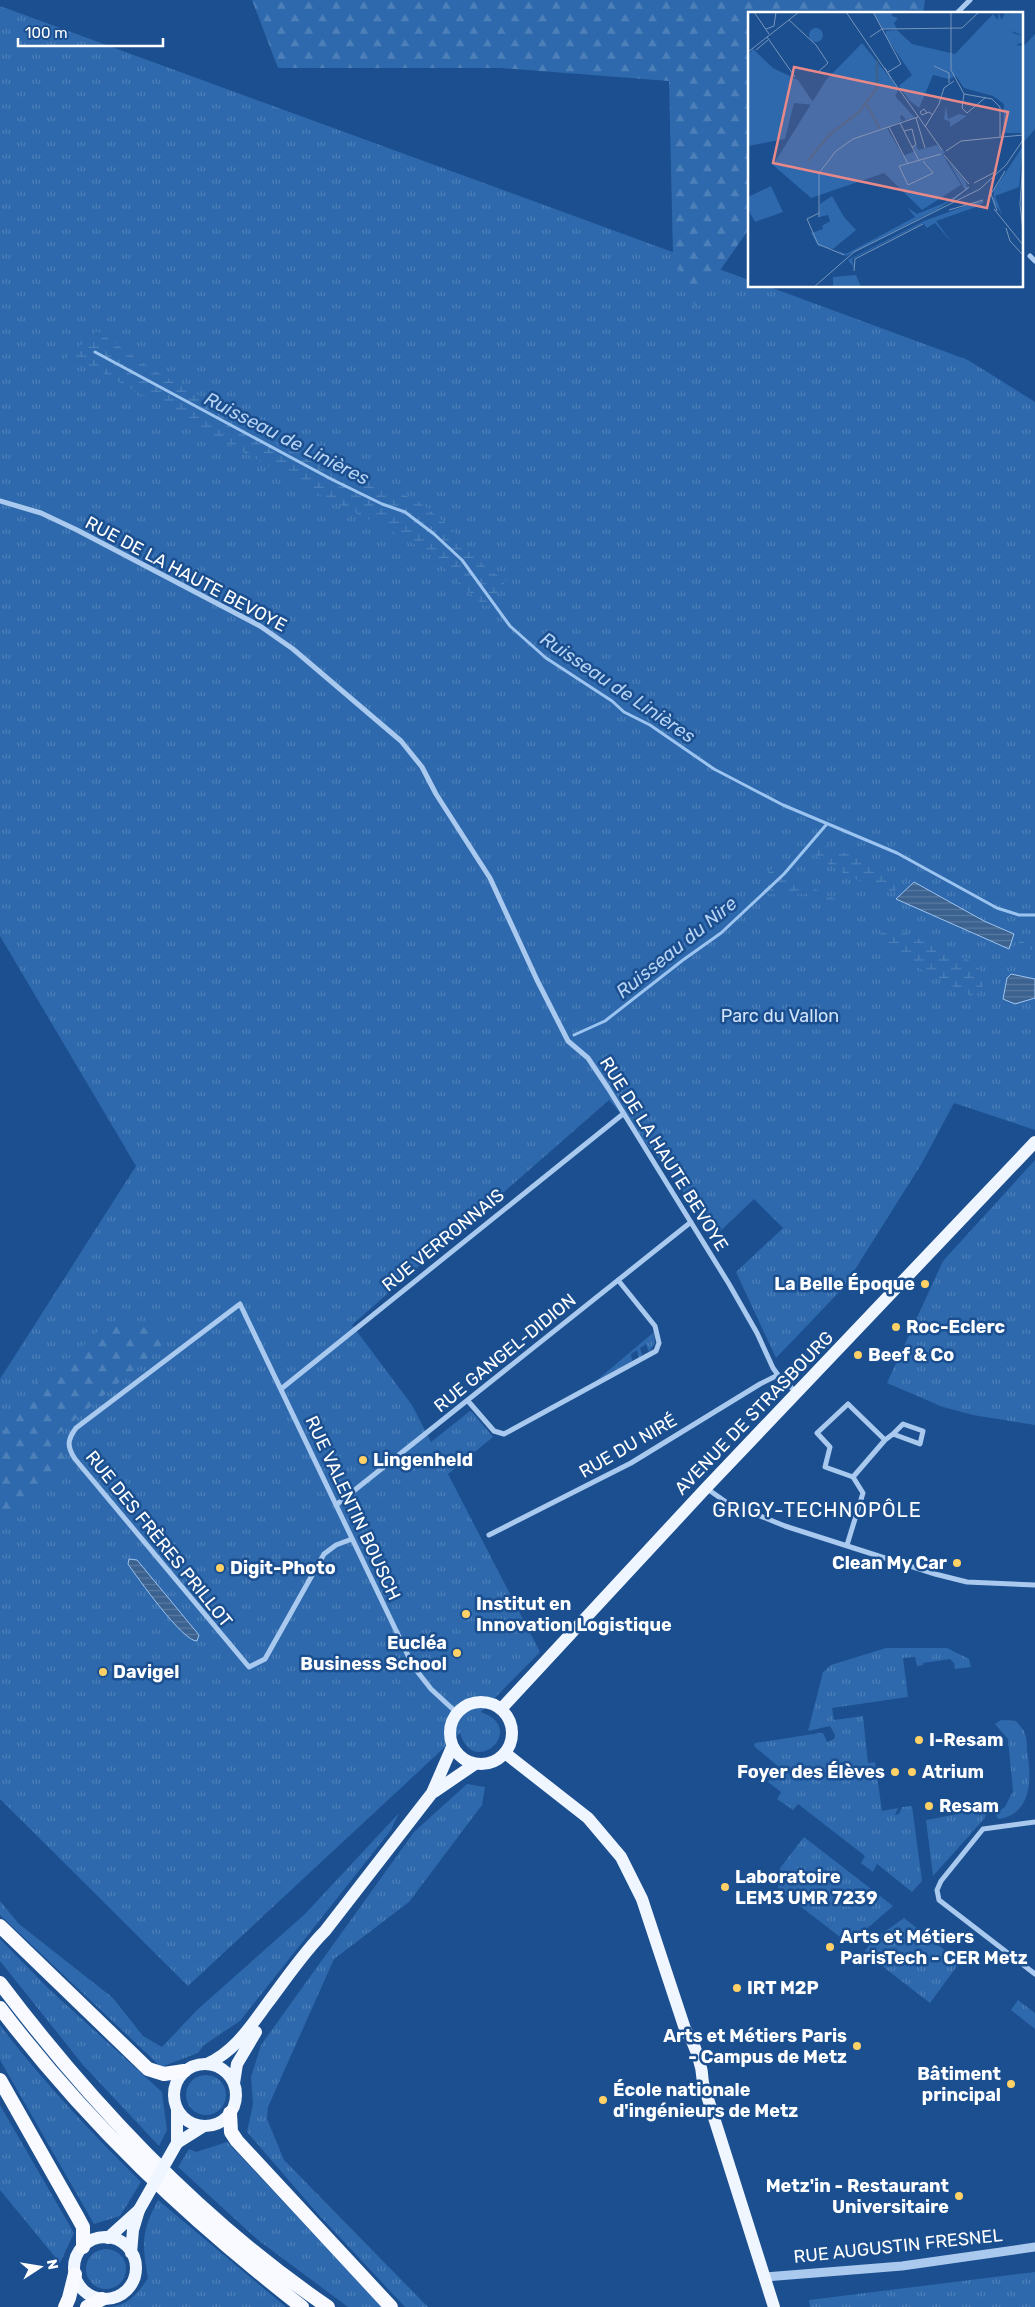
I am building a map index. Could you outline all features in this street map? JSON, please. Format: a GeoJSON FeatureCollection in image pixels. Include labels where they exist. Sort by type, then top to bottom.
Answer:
{"type":"FeatureCollection","features":[{"type":"Feature","properties":{"kind":"highway"},"geometry":{"type":"LineString","coordinates":[[0,1926],[148,2069],[164,2074],[184,2071]]}},
{"type":"Feature","properties":{"kind":"highway"},"geometry":{"type":"LineString","coordinates":[[0,1984],[44,2041],[111,2118],[179,2186],[253,2250],[328,2307]]}},
{"type":"Feature","properties":{"kind":"highway"},"geometry":{"type":"LineString","coordinates":[[0,2008],[30,2048],[101,2130],[177,2203],[239,2258],[302,2307]]}},
{"type":"Feature","properties":{"kind":"highway"},"geometry":{"type":"LineString","coordinates":[[0,2080],[80,2221],[84,2237],[83,2247]]}},
{"type":"Feature","properties":{"kind":"highway"},"geometry":{"type":"LineString","coordinates":[[230,2113],[231,2132],[236,2141],[390,2307]]}},
{"type":"Feature","properties":{"kind":"highway"},"geometry":{"type":"LineString","coordinates":[[65,2307],[70,2298],[75,2274]]}},
{"type":"Feature","properties":{"kind":"highway"},"geometry":{"type":"LineString","coordinates":[[87,2307],[102,2299]]}},
{"type":"Feature","properties":{"kind":"main road","name":"AVENUE DE STRASBOURG"},"geometry":{"type":"LineString","coordinates":[[501,1709],[706,1488],[1035,1142]]}},
{"type":"Feature","properties":{"kind":"main road"},"geometry":{"type":"LineString","coordinates":[[177,2143],[177,2108],[174,2089],[184,2071],[191,2067],[208,2064],[225,2054],[241,2039],[308,1948],[325,1931],[432,1794],[452,1747],[450,1729],[457,1712],[468,1704],[482,1702],[501,1709],[506,1715],[512,1730],[509,1746],[505,1753],[491,1763],[475,1764],[462,1758],[452,1747]]}},
{"type":"Feature","properties":{"kind":"main road"},"geometry":{"type":"LineString","coordinates":[[505,1753],[588,1818],[621,1857],[642,1899],[685,2029],[686,2044],[695,2072],[703,2083],[774,2307]]}},
{"type":"Feature","properties":{"kind":"main road"},"geometry":{"type":"LineString","coordinates":[[432,1794],[475,1764]]}},
{"type":"Feature","properties":{"kind":"main road"},"geometry":{"type":"LineString","coordinates":[[132,2253],[121,2242],[108,2238],[92,2240],[83,2247],[76,2260],[75,2274],[78,2283],[84,2291],[102,2299],[117,2297],[129,2288],[135,2274],[132,2253],[133,2230],[139,2210],[177,2143],[204,2126],[214,2124],[230,2113],[236,2099],[235,2072],[241,2055],[313,1954],[325,1931]]}},
{"type":"Feature","properties":{"kind":"main road"},"geometry":{"type":"LineString","coordinates":[[208,2064],[224,2070],[234,2083]]}},
{"type":"Feature","properties":{"kind":"main road"},"geometry":{"type":"LineString","coordinates":[[177,2108],[184,2117],[193,2123],[204,2126]]}},
{"type":"Feature","properties":{"kind":"main road"},"geometry":{"type":"LineString","coordinates":[[108,2238],[139,2210]]}},
{"type":"Feature","properties":{"kind":"street"},"geometry":{"type":"LineString","coordinates":[[958,12],[970,0]]}},
{"type":"Feature","properties":{"kind":"street"},"geometry":{"type":"LineString","coordinates":[[1030,256],[1035,261]]}},
{"type":"Feature","properties":{"kind":"street","name":"RUE DE LA HAUTE BEVOYE"},"geometry":{"type":"LineString","coordinates":[[0,501],[41,513],[77,530],[260,626],[293,649],[401,741],[422,767],[436,794],[490,878],[537,980],[568,1041],[588,1058],[744,1309],[778,1375],[797,1393]]}},
{"type":"Feature","properties":{"kind":"street","name":"RUE VERRONNAIS"},"geometry":{"type":"LineString","coordinates":[[281,1389],[623,1114]]}},
{"type":"Feature","properties":{"kind":"street","name":"RUE GANGEL-DIDION"},"geometry":{"type":"LineString","coordinates":[[336,1505],[691,1222]]}},
{"type":"Feature","properties":{"kind":"street"},"geometry":{"type":"LineString","coordinates":[[468,1401],[494,1431],[504,1434],[656,1351],[659,1343],[655,1326],[618,1280]]}},
{"type":"Feature","properties":{"kind":"street","name":"RUE VALENTIN BOUSCH"},"geometry":{"type":"LineString","coordinates":[[240,1304],[413,1666],[431,1689],[457,1712]]}},
{"type":"Feature","properties":{"kind":"street","name":"RUE DES FRÈRES PRILLOT"},"geometry":{"type":"LineString","coordinates":[[240,1304],[76,1428],[69,1437],[68,1448],[87,1474],[249,1667],[264,1659],[324,1554],[336,1545],[352,1539]]}},
{"type":"Feature","properties":{"kind":"street","name":"RUE DU NIRÉ"},"geometry":{"type":"LineString","coordinates":[[489,1535],[631,1463],[760,1384],[778,1375]]}},
{"type":"Feature","properties":{"kind":"street"},"geometry":{"type":"LineString","coordinates":[[847,1545],[863,1493],[853,1477],[825,1467],[830,1447],[817,1433],[848,1404],[885,1440]]}},
{"type":"Feature","properties":{"kind":"street"},"geometry":{"type":"LineString","coordinates":[[853,1477],[885,1440],[903,1424],[923,1431],[920,1444],[894,1434]]}},
{"type":"Feature","properties":{"kind":"street"},"geometry":{"type":"LineString","coordinates":[[706,1488],[735,1506],[785,1526],[967,1582],[1035,1585]]}},
{"type":"Feature","properties":{"kind":"street"},"geometry":{"type":"LineString","coordinates":[[1035,1822],[984,1829],[941,1881],[937,1890],[939,1900],[1035,1974]]}},
{"type":"Feature","properties":{"kind":"street","name":"RUE AUGUSTIN FRESNEL"},"geometry":{"type":"LineString","coordinates":[[765,2277],[902,2266],[1035,2247]]}},
{"type":"Feature","properties":{"kind":"green space"},"geometry":{"type":"Polygon","coordinates":[[[252,0],[925,0],[923,12],[748,12],[748,230],[695,306],[673,255],[669,81],[501,68],[278,68],[252,0]]]}},
{"type":"Feature","properties":{"kind":"green space","name":"Parc du Vallon"},"geometry":{"type":"Polygon","coordinates":[[[0,6],[748,280],[748,288],[772,288],[968,360],[1035,402],[1035,1130],[954,1103],[922,1163],[844,1287],[776,1358],[736,1272],[783,1228],[754,1199],[712,1239],[671,1173],[609,1100],[352,1325],[412,1405],[431,1442],[470,1411],[493,1437],[448,1474],[540,1652],[481,1712],[494,1720],[500,1729],[499,1738],[493,1746],[485,1751],[476,1752],[467,1746],[460,1733],[188,1986],[0,1799],[0,1379],[136,1166],[0,936],[0,6]]]}},
{"type":"Feature","properties":{"kind":"green space"},"geometry":{"type":"Polygon","coordinates":[[[1035,34],[1035,129],[1022,144],[1022,48],[1035,34]]]}},
{"type":"Feature","properties":{"kind":"green space"},"geometry":{"type":"Polygon","coordinates":[[[97,331],[155,371],[240,418],[318,457],[418,501],[444,522],[489,571],[507,580],[485,607],[426,551],[390,530],[322,496],[105,374],[66,358],[97,331]]]}},
{"type":"Feature","properties":{"kind":"green space"},"geometry":{"type":"Polygon","coordinates":[[[823,845],[853,856],[903,881],[894,892],[861,882],[830,865],[812,852],[823,845]]]}},
{"type":"Feature","properties":{"kind":"green space"},"geometry":{"type":"Polygon","coordinates":[[[781,864],[792,877],[844,904],[831,908],[802,894],[769,894],[759,890],[770,870],[781,864]]]}},
{"type":"Feature","properties":{"kind":"green space"},"geometry":{"type":"Polygon","coordinates":[[[890,926],[977,964],[982,975],[983,990],[971,996],[883,949],[878,941],[881,933],[890,926]]]}},
{"type":"Feature","properties":{"kind":"green space"},"geometry":{"type":"Polygon","coordinates":[[[1021,935],[1035,937],[1035,949],[1017,950],[1021,935]]]}},
{"type":"Feature","properties":{"kind":"green space"},"geometry":{"type":"Polygon","coordinates":[[[1035,1160],[1035,1425],[973,1415],[943,1407],[887,1383],[943,1261],[1035,1160]]]}},
{"type":"Feature","properties":{"kind":"green space"},"geometry":{"type":"Polygon","coordinates":[[[107,1322],[168,1331],[159,1349],[53,1438],[71,1469],[0,1527],[0,1436],[29,1388],[74,1355],[107,1322]]]}},
{"type":"Feature","properties":{"kind":"green space"},"geometry":{"type":"Polygon","coordinates":[[[654,1332],[655,1343],[649,1352],[646,1344],[640,1348],[642,1355],[639,1358],[637,1350],[631,1354],[632,1361],[596,1381],[654,1332]]]}},
{"type":"Feature","properties":{"kind":"green space"},"geometry":{"type":"Polygon","coordinates":[[[886,1648],[947,1648],[969,1659],[971,1667],[955,1669],[954,1663],[950,1659],[923,1663],[923,1665],[917,1666],[915,1657],[903,1658],[908,1697],[832,1708],[834,1720],[863,1716],[868,1763],[875,1762],[882,1811],[898,1808],[895,1815],[899,1814],[902,1807],[912,1806],[922,1881],[912,1892],[877,1864],[873,1872],[861,1863],[865,1856],[798,1804],[793,1810],[777,1799],[781,1792],[768,1782],[779,1767],[754,1746],[755,1743],[820,1733],[823,1733],[827,1742],[834,1739],[835,1735],[830,1726],[808,1731],[823,1672],[831,1665],[886,1648]]]}},
{"type":"Feature","properties":{"kind":"green space"},"geometry":{"type":"Polygon","coordinates":[[[1001,1720],[1016,1721],[1023,1729],[1027,1742],[1029,1781],[1025,1801],[1019,1809],[1011,1815],[1000,1819],[997,1818],[996,1813],[1005,1807],[1013,1791],[1008,1739],[995,1724],[1001,1720]]]}},
{"type":"Feature","properties":{"kind":"green space"},"geometry":{"type":"Polygon","coordinates":[[[467,1784],[485,1787],[482,1805],[409,1902],[334,1959],[268,2107],[267,2119],[284,2160],[428,2307],[405,2307],[317,2213],[247,2132],[253,2104],[251,2077],[261,2045],[414,1832],[467,1784]]]}},
{"type":"Feature","properties":{"kind":"green space"},"geometry":{"type":"Polygon","coordinates":[[[973,1811],[985,1811],[986,1815],[933,1876],[926,1820],[973,1811]]]}},
{"type":"Feature","properties":{"kind":"green space"},"geometry":{"type":"Polygon","coordinates":[[[399,1813],[391,1830],[240,2021],[204,2045],[198,2053],[161,2067],[0,1915],[0,1901],[19,1924],[113,1998],[143,2036],[162,2047],[197,2010],[305,1914],[399,1813]]]}},
{"type":"Feature","properties":{"kind":"green space"},"geometry":{"type":"Polygon","coordinates":[[[804,1837],[893,1906],[849,1944],[778,1889],[780,1868],[804,1837]]]}},
{"type":"Feature","properties":{"kind":"green space"},"geometry":{"type":"Polygon","coordinates":[[[904,1918],[960,1962],[930,2003],[864,1952],[873,1940],[904,1918]]]}},
{"type":"Feature","properties":{"kind":"green space"},"geometry":{"type":"Polygon","coordinates":[[[0,1939],[49,1989],[162,2092],[167,2130],[159,2146],[83,2065],[0,1961],[0,1939]]]}},
{"type":"Feature","properties":{"kind":"green space"},"geometry":{"type":"Polygon","coordinates":[[[1018,2000],[1035,2013],[1035,2029],[1011,2010],[1018,2000]]]}},
{"type":"Feature","properties":{"kind":"green space"},"geometry":{"type":"Polygon","coordinates":[[[0,2025],[33,2067],[68,2106],[141,2182],[120,2216],[94,2224],[0,2060],[0,2025]]]}},
{"type":"Feature","properties":{"kind":"green space"},"geometry":{"type":"Polygon","coordinates":[[[206,2075],[217,2078],[223,2084],[226,2095],[223,2106],[217,2112],[206,2115],[195,2112],[189,2106],[186,2095],[189,2084],[195,2078],[206,2075]]]}},
{"type":"Feature","properties":{"kind":"green space"},"geometry":{"type":"Polygon","coordinates":[[[0,2105],[74,2233],[60,2263],[0,2190],[0,2105]]]}},
{"type":"Feature","properties":{"kind":"green space"},"geometry":{"type":"Polygon","coordinates":[[[227,2142],[383,2307],[348,2307],[258,2240],[178,2167],[189,2149],[196,2152],[227,2142]]]}},
{"type":"Feature","properties":{"kind":"green space"},"geometry":{"type":"Polygon","coordinates":[[[158,2200],[286,2307],[110,2307],[128,2301],[141,2289],[148,2278],[144,2238],[148,2221],[158,2200]]]}},
{"type":"Feature","properties":{"kind":"green space"},"geometry":{"type":"Polygon","coordinates":[[[102,2249],[110,2249],[117,2252],[123,2258],[126,2269],[123,2280],[117,2286],[110,2289],[102,2289],[95,2286],[89,2280],[86,2273],[86,2265],[89,2258],[95,2252],[102,2249]]]}},
{"type":"Feature","properties":{"kind":"green space"},"geometry":{"type":"Polygon","coordinates":[[[1035,2272],[1035,2307],[810,2307],[809,2300],[1035,2272]]]}},
{"type":"Feature","properties":{"kind":"shaded area"},"geometry":{"type":"Polygon","coordinates":[[[914,882],[984,921],[1014,934],[1009,949],[896,899],[914,882]]]}},
{"type":"Feature","properties":{"kind":"shaded area"},"geometry":{"type":"Polygon","coordinates":[[[1011,974],[1035,979],[1035,998],[1015,1004],[1003,999],[1007,978],[1011,974]]]}},
{"type":"Feature","properties":{"kind":"shaded area"},"geometry":{"type":"Polygon","coordinates":[[[129,1559],[137,1560],[199,1635],[197,1641],[190,1639],[171,1621],[128,1564],[129,1559]]]}},
{"type":"Feature","properties":{"kind":"waterway","name":"Ruisseau de Linières"},"geometry":{"type":"LineString","coordinates":[[95,352],[331,479],[382,504],[405,512],[434,534],[462,560],[510,626],[546,658],[612,701],[624,712],[650,725],[714,769],[783,805],[897,853],[997,908],[1019,915],[1035,915]]}},
{"type":"Feature","properties":{"kind":"waterway","name":"Ruisseau du Nire"},"geometry":{"type":"LineString","coordinates":[[574,1035],[605,1021],[721,933],[784,874],[826,825]]}},
{"type":"Feature","properties":{"kind":"place","name":"La Belle Époque"},"geometry":{"type":"Point","coordinates":[925,1284]}},
{"type":"Feature","properties":{"kind":"place","name":"Roc-Eclerc"},"geometry":{"type":"Point","coordinates":[896,1327]}},
{"type":"Feature","properties":{"kind":"place","name":"Beef & Co"},"geometry":{"type":"Point","coordinates":[858,1355]}},
{"type":"Feature","properties":{"kind":"place","name":"Lingenheld"},"geometry":{"type":"Point","coordinates":[363,1460]}},
{"type":"Feature","properties":{"kind":"place","name":"Clean My Car"},"geometry":{"type":"Point","coordinates":[957,1563]}},
{"type":"Feature","properties":{"kind":"place","name":"Digit-Photo"},"geometry":{"type":"Point","coordinates":[220,1568]}},
{"type":"Feature","properties":{"kind":"place","name":"Institut en Innovation Logistique"},"geometry":{"type":"Point","coordinates":[466,1614]}},
{"type":"Feature","properties":{"kind":"place","name":"Eucléa Business School"},"geometry":{"type":"Point","coordinates":[457,1653]}},
{"type":"Feature","properties":{"kind":"place","name":"Davigel"},"geometry":{"type":"Point","coordinates":[103,1672]}},
{"type":"Feature","properties":{"kind":"place","name":"I-Resam"},"geometry":{"type":"Point","coordinates":[919,1740]}},
{"type":"Feature","properties":{"kind":"place","name":"Foyer des Élèves"},"geometry":{"type":"Point","coordinates":[895,1772]}},
{"type":"Feature","properties":{"kind":"place","name":"Atrium"},"geometry":{"type":"Point","coordinates":[912,1772]}},
{"type":"Feature","properties":{"kind":"place","name":"Resam"},"geometry":{"type":"Point","coordinates":[929,1806]}},
{"type":"Feature","properties":{"kind":"place","name":"Laboratoire LEM3 UMR 7239"},"geometry":{"type":"Point","coordinates":[725,1887]}},
{"type":"Feature","properties":{"kind":"place","name":"Arts et Métiers ParisTech - CER Metz"},"geometry":{"type":"Point","coordinates":[830,1947]}},
{"type":"Feature","properties":{"kind":"place","name":"IRT M2P"},"geometry":{"type":"Point","coordinates":[737,1988]}},
{"type":"Feature","properties":{"kind":"place","name":"Arts et Métiers Paris - Campus de Metz"},"geometry":{"type":"Point","coordinates":[857,2046]}},
{"type":"Feature","properties":{"kind":"place","name":"Bâtiment principal"},"geometry":{"type":"Point","coordinates":[1011,2084]}},
{"type":"Feature","properties":{"kind":"place","name":"École nationale d'ingénieurs de Metz"},"geometry":{"type":"Point","coordinates":[603,2100]}},
{"type":"Feature","properties":{"kind":"place","name":"Metz'in - Restaurant Universitaire"},"geometry":{"type":"Point","coordinates":[959,2196]}},
{"type":"Feature","properties":{"kind":"district","name":"GRIGY-TECHNOPÔLE"},"geometry":{"type":"Point","coordinates":[817,1510]}}]}
